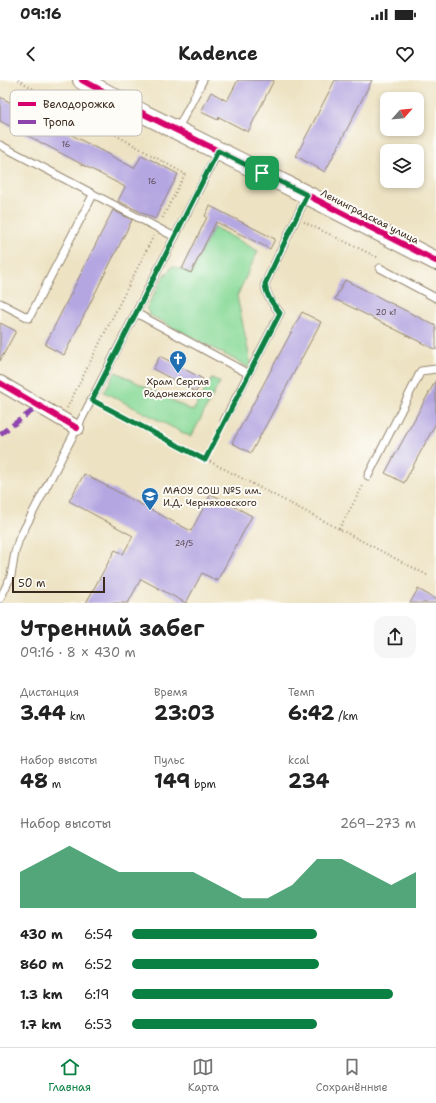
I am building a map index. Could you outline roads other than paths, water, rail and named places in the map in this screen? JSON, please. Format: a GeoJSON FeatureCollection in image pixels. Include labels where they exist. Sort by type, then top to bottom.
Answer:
{"type":"FeatureCollection","features":[{"type":"Feature","properties":{"kind":"street","name":"Ленинградская улица"},"geometry":{"type":"LineString","coordinates":[[82,80],[101,90]]}},
{"type":"Feature","properties":{"kind":"street","name":"Ленинградская улица"},"geometry":{"type":"LineString","coordinates":[[142,112],[436,261]]}},
{"type":"Feature","properties":{"kind":"street"},"geometry":{"type":"LineString","coordinates":[[0,383],[77,428]]}},
{"type":"Feature","properties":{"kind":"lane"},"geometry":{"type":"LineString","coordinates":[[177,131],[202,80]]}},
{"type":"Feature","properties":{"kind":"lane"},"geometry":{"type":"LineString","coordinates":[[0,146],[175,237]]}},
{"type":"Feature","properties":{"kind":"lane"},"geometry":{"type":"LineString","coordinates":[[0,599],[11,576],[18,539],[92,400],[218,151]]}},
{"type":"Feature","properties":{"kind":"lane"},"geometry":{"type":"LineString","coordinates":[[0,303],[29,318],[93,195]]}},
{"type":"Feature","properties":{"kind":"lane"},"geometry":{"type":"LineString","coordinates":[[224,421],[280,313],[271,302],[266,291],[265,284],[307,195]]}},
{"type":"Feature","properties":{"kind":"lane"},"geometry":{"type":"LineString","coordinates":[[380,268],[436,298]]}},
{"type":"Feature","properties":{"kind":"lane"},"geometry":{"type":"LineString","coordinates":[[136,314],[249,374]]}},
{"type":"Feature","properties":{"kind":"lane"},"geometry":{"type":"LineString","coordinates":[[368,476],[421,371],[436,368]]}},
{"type":"Feature","properties":{"kind":"place","name":"Храм Сергия Радонежского"},"geometry":{"type":"Point","coordinates":[178,374]}},
{"type":"Feature","properties":{"kind":"place","name":"МАОУ СОШ №5 им. И.Д. Черняховского"},"geometry":{"type":"Point","coordinates":[150,511]}}]}
